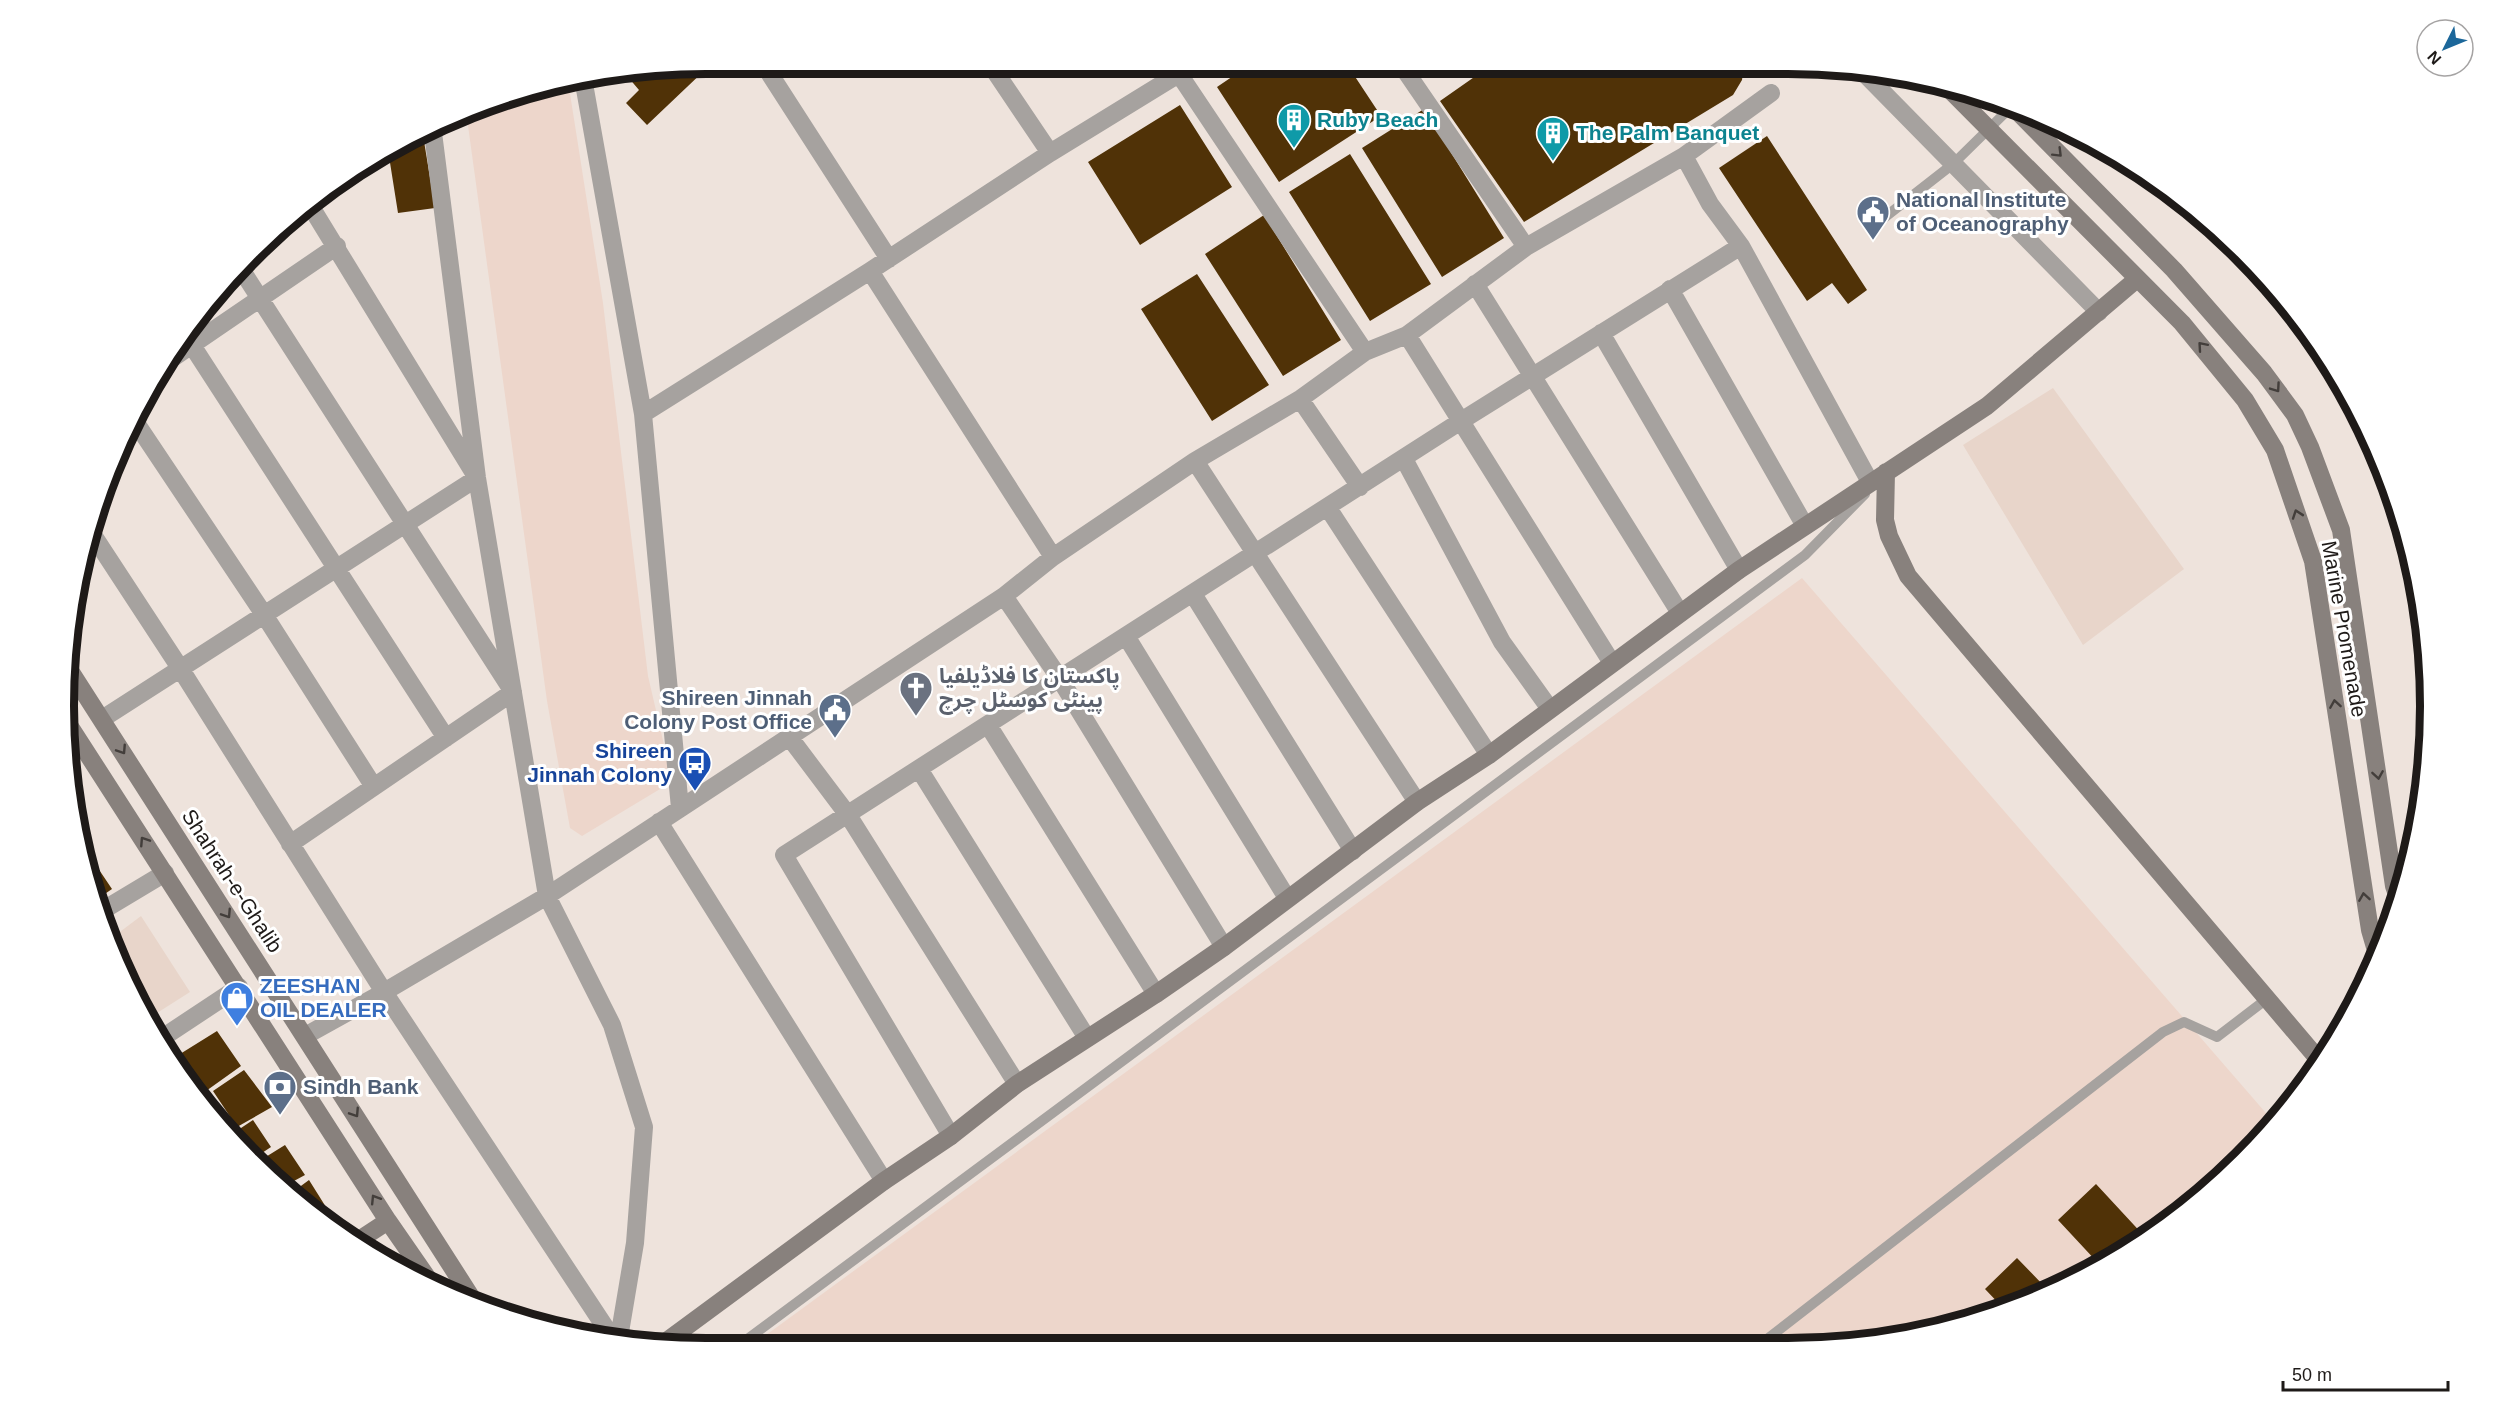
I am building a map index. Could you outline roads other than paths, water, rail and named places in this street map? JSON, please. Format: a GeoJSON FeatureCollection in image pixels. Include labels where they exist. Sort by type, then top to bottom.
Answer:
{"type":"FeatureCollection","features":[{"type":"Feature","properties":{"kind":"main road","name":"Marine Promenade"},"geometry":{"type":"LineString","coordinates":[[1957,97],[2182,323],[2213,358],[2245,400],[2275,450],[2313,561],[2373,941]]}},
{"type":"Feature","properties":{"kind":"main road","name":"Marine Promenade"},"geometry":{"type":"LineString","coordinates":[[2027,121],[2174,270],[2264,372],[2295,415],[2310,447],[2341,530],[2394,884]]}},
{"type":"Feature","properties":{"kind":"main road"},"geometry":{"type":"LineString","coordinates":[[673,1336],[884,1181],[951,1136],[1017,1084],[1224,947],[1417,802],[1489,755],[1739,570],[1987,406],[2137,279]]}},
{"type":"Feature","properties":{"kind":"main road"},"geometry":{"type":"LineString","coordinates":[[1886,472],[1885,520],[1889,536],[1908,576],[2315,1055]]}},
{"type":"Feature","properties":{"kind":"main road","name":"Shahrah-e-Ghalib"},"geometry":{"type":"LineString","coordinates":[[75,678],[467,1290]]}},
{"type":"Feature","properties":{"kind":"main road"},"geometry":{"type":"LineString","coordinates":[[75,734],[421,1269]]}},
{"type":"Feature","properties":{"kind":"main road"},"geometry":{"type":"LineString","coordinates":[[364,1237],[388,1221]]}},
{"type":"Feature","properties":{"kind":"street"},"geometry":{"type":"LineString","coordinates":[[770,74],[889,259]]}},
{"type":"Feature","properties":{"kind":"street"},"geometry":{"type":"LineString","coordinates":[[997,74],[1050,153]]}},
{"type":"Feature","properties":{"kind":"street"},"geometry":{"type":"LineString","coordinates":[[643,414],[1178,74]]}},
{"type":"Feature","properties":{"kind":"street"},"geometry":{"type":"LineString","coordinates":[[1187,74],[1365,352]]}},
{"type":"Feature","properties":{"kind":"street"},"geometry":{"type":"LineString","coordinates":[[1407,74],[1526,247]]}},
{"type":"Feature","properties":{"kind":"street"},"geometry":{"type":"LineString","coordinates":[[1870,79],[2099,312]]}},
{"type":"Feature","properties":{"kind":"street"},"geometry":{"type":"LineString","coordinates":[[584,86],[643,414],[680,808]]}},
{"type":"Feature","properties":{"kind":"street"},"geometry":{"type":"LineString","coordinates":[[305,1036],[547,896],[1004,596],[1053,557],[1195,461],[1300,399],[1365,352],[1407,335],[1526,247],[1684,156],[1772,93]]}},
{"type":"Feature","properties":{"kind":"street"},"geometry":{"type":"LineString","coordinates":[[433,136],[477,478],[547,896],[612,1025],[644,1127],[635,1243],[620,1332]]}},
{"type":"Feature","properties":{"kind":"street"},"geometry":{"type":"LineString","coordinates":[[1684,156],[1710,204],[1741,246],[1870,482]]}},
{"type":"Feature","properties":{"kind":"street"},"geometry":{"type":"LineString","coordinates":[[313,210],[477,478]]}},
{"type":"Feature","properties":{"kind":"street"},"geometry":{"type":"LineString","coordinates":[[193,336],[260,300],[337,246]]}},
{"type":"Feature","properties":{"kind":"street"},"geometry":{"type":"LineString","coordinates":[[951,1136],[784,855],[1670,289],[1741,246]]}},
{"type":"Feature","properties":{"kind":"street"},"geometry":{"type":"LineString","coordinates":[[870,271],[1053,557]]}},
{"type":"Feature","properties":{"kind":"street"},"geometry":{"type":"LineString","coordinates":[[244,275],[513,693]]}},
{"type":"Feature","properties":{"kind":"street"},"geometry":{"type":"LineString","coordinates":[[1475,284],[1680,613]]}},
{"type":"Feature","properties":{"kind":"street"},"geometry":{"type":"LineString","coordinates":[[1670,289],[1806,526]]}},
{"type":"Feature","properties":{"kind":"street"},"geometry":{"type":"LineString","coordinates":[[1601,333],[1739,570]]}},
{"type":"Feature","properties":{"kind":"street"},"geometry":{"type":"LineString","coordinates":[[1407,335],[1612,663]]}},
{"type":"Feature","properties":{"kind":"street"},"geometry":{"type":"LineString","coordinates":[[189,341],[446,738]]}},
{"type":"Feature","properties":{"kind":"street"},"geometry":{"type":"LineString","coordinates":[[1300,399],[1360,487]]}},
{"type":"Feature","properties":{"kind":"street"},"geometry":{"type":"LineString","coordinates":[[139,427],[263,613],[374,787]]}},
{"type":"Feature","properties":{"kind":"street"},"geometry":{"type":"LineString","coordinates":[[1404,459],[1502,642],[1550,709]]}},
{"type":"Feature","properties":{"kind":"street"},"geometry":{"type":"LineString","coordinates":[[1195,461],[1417,802]]}},
{"type":"Feature","properties":{"kind":"street"},"geometry":{"type":"LineString","coordinates":[[102,719],[263,613],[477,478]]}},
{"type":"Feature","properties":{"kind":"street"},"geometry":{"type":"LineString","coordinates":[[1328,508],[1489,755]]}},
{"type":"Feature","properties":{"kind":"street"},"geometry":{"type":"LineString","coordinates":[[96,540],[180,668],[384,992],[607,1329]]}},
{"type":"Feature","properties":{"kind":"street"},"geometry":{"type":"LineString","coordinates":[[1193,594],[1353,852]]}},
{"type":"Feature","properties":{"kind":"street"},"geometry":{"type":"LineString","coordinates":[[1004,596],[1060,678],[1224,947]]}},
{"type":"Feature","properties":{"kind":"street"},"geometry":{"type":"LineString","coordinates":[[1126,636],[1287,898]]}},
{"type":"Feature","properties":{"kind":"street"},"geometry":{"type":"LineString","coordinates":[[290,844],[513,693]]}},
{"type":"Feature","properties":{"kind":"street"},"geometry":{"type":"LineString","coordinates":[[988,725],[1156,994]]}},
{"type":"Feature","properties":{"kind":"street"},"geometry":{"type":"LineString","coordinates":[[790,738],[848,814],[1017,1084]]}},
{"type":"Feature","properties":{"kind":"street"},"geometry":{"type":"LineString","coordinates":[[919,769],[1087,1038]]}},
{"type":"Feature","properties":{"kind":"street"},"geometry":{"type":"LineString","coordinates":[[659,822],[884,1181]]}},
{"type":"Feature","properties":{"kind":"street"},"geometry":{"type":"LineString","coordinates":[[107,908],[165,873]]}},
{"type":"Feature","properties":{"kind":"street"},"geometry":{"type":"LineString","coordinates":[[167,1036],[239,987]]}},
{"type":"Feature","properties":{"kind":"lane"},"geometry":{"type":"LineString","coordinates":[[1871,228],[1953,164],[2005,113]]}},
{"type":"Feature","properties":{"kind":"lane"},"geometry":{"type":"LineString","coordinates":[[749,1338],[1805,555],[1886,472]]}},
{"type":"Feature","properties":{"kind":"lane"},"geometry":{"type":"LineString","coordinates":[[1768,1338],[2163,1032],[2184,1022],[2217,1037],[2268,998]]}},
{"type":"Feature","properties":{"kind":"place","name":"Ruby Beach"},"geometry":{"type":"Point","coordinates":[1294,149]}},
{"type":"Feature","properties":{"kind":"place","name":"The Palm Banquet"},"geometry":{"type":"Point","coordinates":[1553,162]}},
{"type":"Feature","properties":{"kind":"place","name":"National Institute of Oceanography"},"geometry":{"type":"Point","coordinates":[1873,241]}},
{"type":"Feature","properties":{"kind":"place","name":"پاکستان کا فلاڈیلفیا پینٹی کوسٹل چرچ"},"geometry":{"type":"Point","coordinates":[916,717]}},
{"type":"Feature","properties":{"kind":"place","name":"Shireen Jinnah Colony Post Office"},"geometry":{"type":"Point","coordinates":[835,739]}},
{"type":"Feature","properties":{"kind":"place","name":"Shireen Jinnah Colony"},"geometry":{"type":"Point","coordinates":[695,792]}},
{"type":"Feature","properties":{"kind":"place","name":"ZEESHAN OIL DEALER"},"geometry":{"type":"Point","coordinates":[237,1027]}},
{"type":"Feature","properties":{"kind":"place","name":"Sindh Bank"},"geometry":{"type":"Point","coordinates":[280,1116]}}]}
